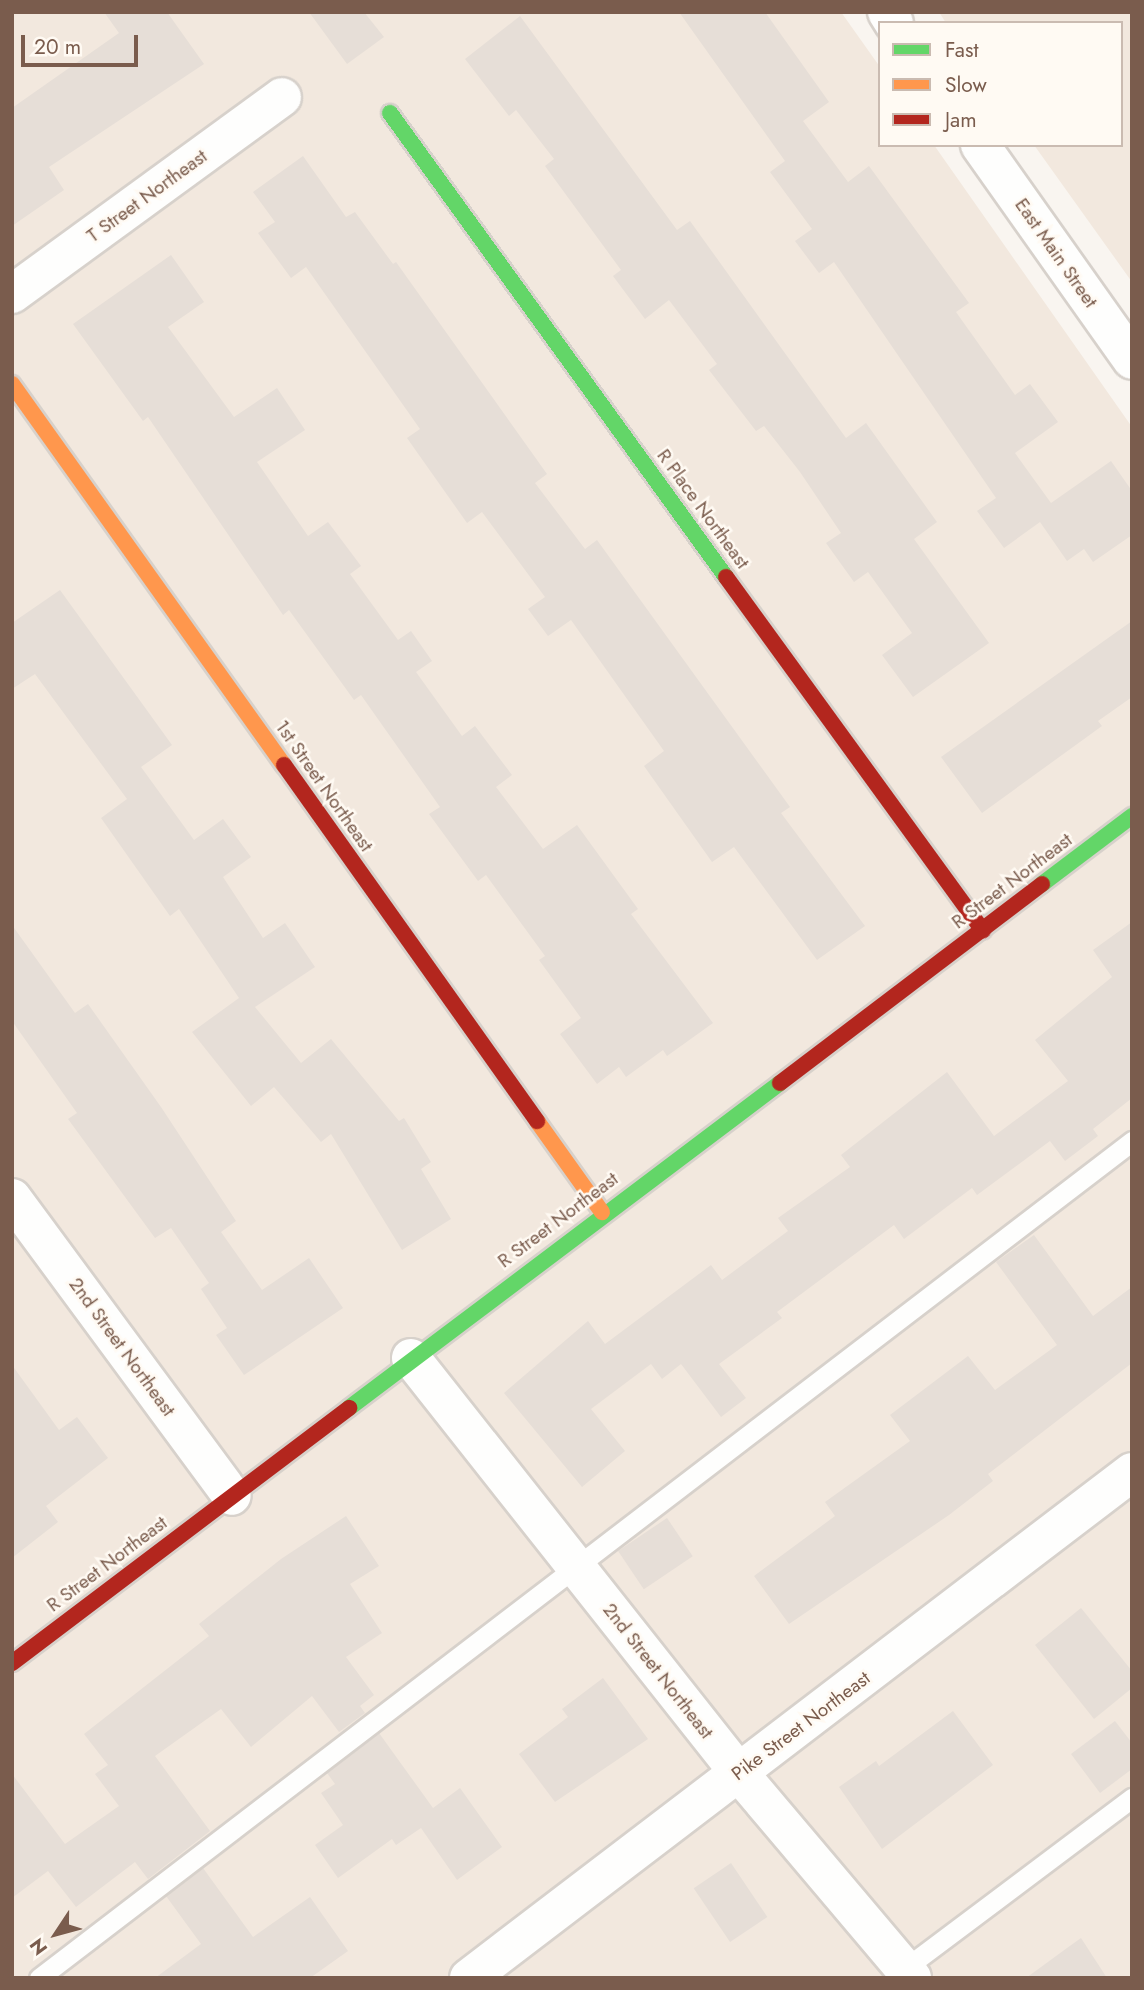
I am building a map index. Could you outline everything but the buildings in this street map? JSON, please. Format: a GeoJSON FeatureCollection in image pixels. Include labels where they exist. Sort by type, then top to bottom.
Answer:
{"type":"FeatureCollection","features":[{"type":"Feature","properties":{"kind":"street","name":"T Street Northeast"},"geometry":{"type":"LineString","coordinates":[[12,294],[282,97]]}},
{"type":"Feature","properties":{"kind":"street","name":"R Place Northeast"},"geometry":{"type":"LineString","coordinates":[[390,113],[983,931]]}},
{"type":"Feature","properties":{"kind":"street","name":"East Main Street"},"geometry":{"type":"LineString","coordinates":[[981,147],[1132,360]]}},
{"type":"Feature","properties":{"kind":"street","name":"1st Street Northeast"},"geometry":{"type":"LineString","coordinates":[[12,384],[602,1212]]}},
{"type":"Feature","properties":{"kind":"street","name":"R Street Northeast"},"geometry":{"type":"LineString","coordinates":[[12,1663],[602,1212],[983,931],[1132,816]]}},
{"type":"Feature","properties":{"kind":"street","name":"2nd Street Northeast"},"geometry":{"type":"LineString","coordinates":[[12,1198],[232,1496]]}},
{"type":"Feature","properties":{"kind":"street","name":"2nd Street Northeast"},"geometry":{"type":"LineString","coordinates":[[411,1359],[739,1773],[904,1975]]}},
{"type":"Feature","properties":{"kind":"street","name":"Pike Street Northeast"},"geometry":{"type":"LineString","coordinates":[[469,1978],[1132,1472]]}},
{"type":"Feature","properties":{"kind":"lane"},"geometry":{"type":"LineString","coordinates":[[39,1978],[1132,1141]]}},
{"type":"Feature","properties":{"kind":"lane"},"geometry":{"type":"LineString","coordinates":[[904,1975],[1132,1798]]}},
{"type":"Feature","properties":{"kind":"shaded area"},"geometry":{"type":"Polygon","coordinates":[[[12,12],[841,12],[878,64],[878,147],[935,147],[1132,427],[1132,1978],[12,1978],[12,12]]]}},
{"type":"Feature","properties":{"kind":"shaded area"},"geometry":{"type":"Polygon","coordinates":[[[939,12],[1132,12],[1132,282],[1035,147],[1123,147],[1123,21],[945,21],[939,12]]]}},
{"type":"Feature","properties":{"kind":"traffic: fast"},"geometry":{"type":"LineString","coordinates":[[390,113],[726,577]]}},
{"type":"Feature","properties":{"kind":"traffic: fast"},"geometry":{"type":"LineString","coordinates":[[1042,884],[1132,816]]}},
{"type":"Feature","properties":{"kind":"traffic: fast"},"geometry":{"type":"LineString","coordinates":[[349,1408],[780,1083]]}},
{"type":"Feature","properties":{"kind":"traffic: slow"},"geometry":{"type":"LineString","coordinates":[[12,384],[284,765]]}},
{"type":"Feature","properties":{"kind":"traffic: slow"},"geometry":{"type":"LineString","coordinates":[[537,1121],[602,1212]]}},
{"type":"Feature","properties":{"kind":"traffic: jam"},"geometry":{"type":"LineString","coordinates":[[726,577],[983,931]]}},
{"type":"Feature","properties":{"kind":"traffic: jam"},"geometry":{"type":"LineString","coordinates":[[284,765],[537,1121]]}},
{"type":"Feature","properties":{"kind":"traffic: jam"},"geometry":{"type":"LineString","coordinates":[[780,1083],[1042,884]]}},
{"type":"Feature","properties":{"kind":"traffic: jam"},"geometry":{"type":"LineString","coordinates":[[12,1663],[349,1408]]}}]}
